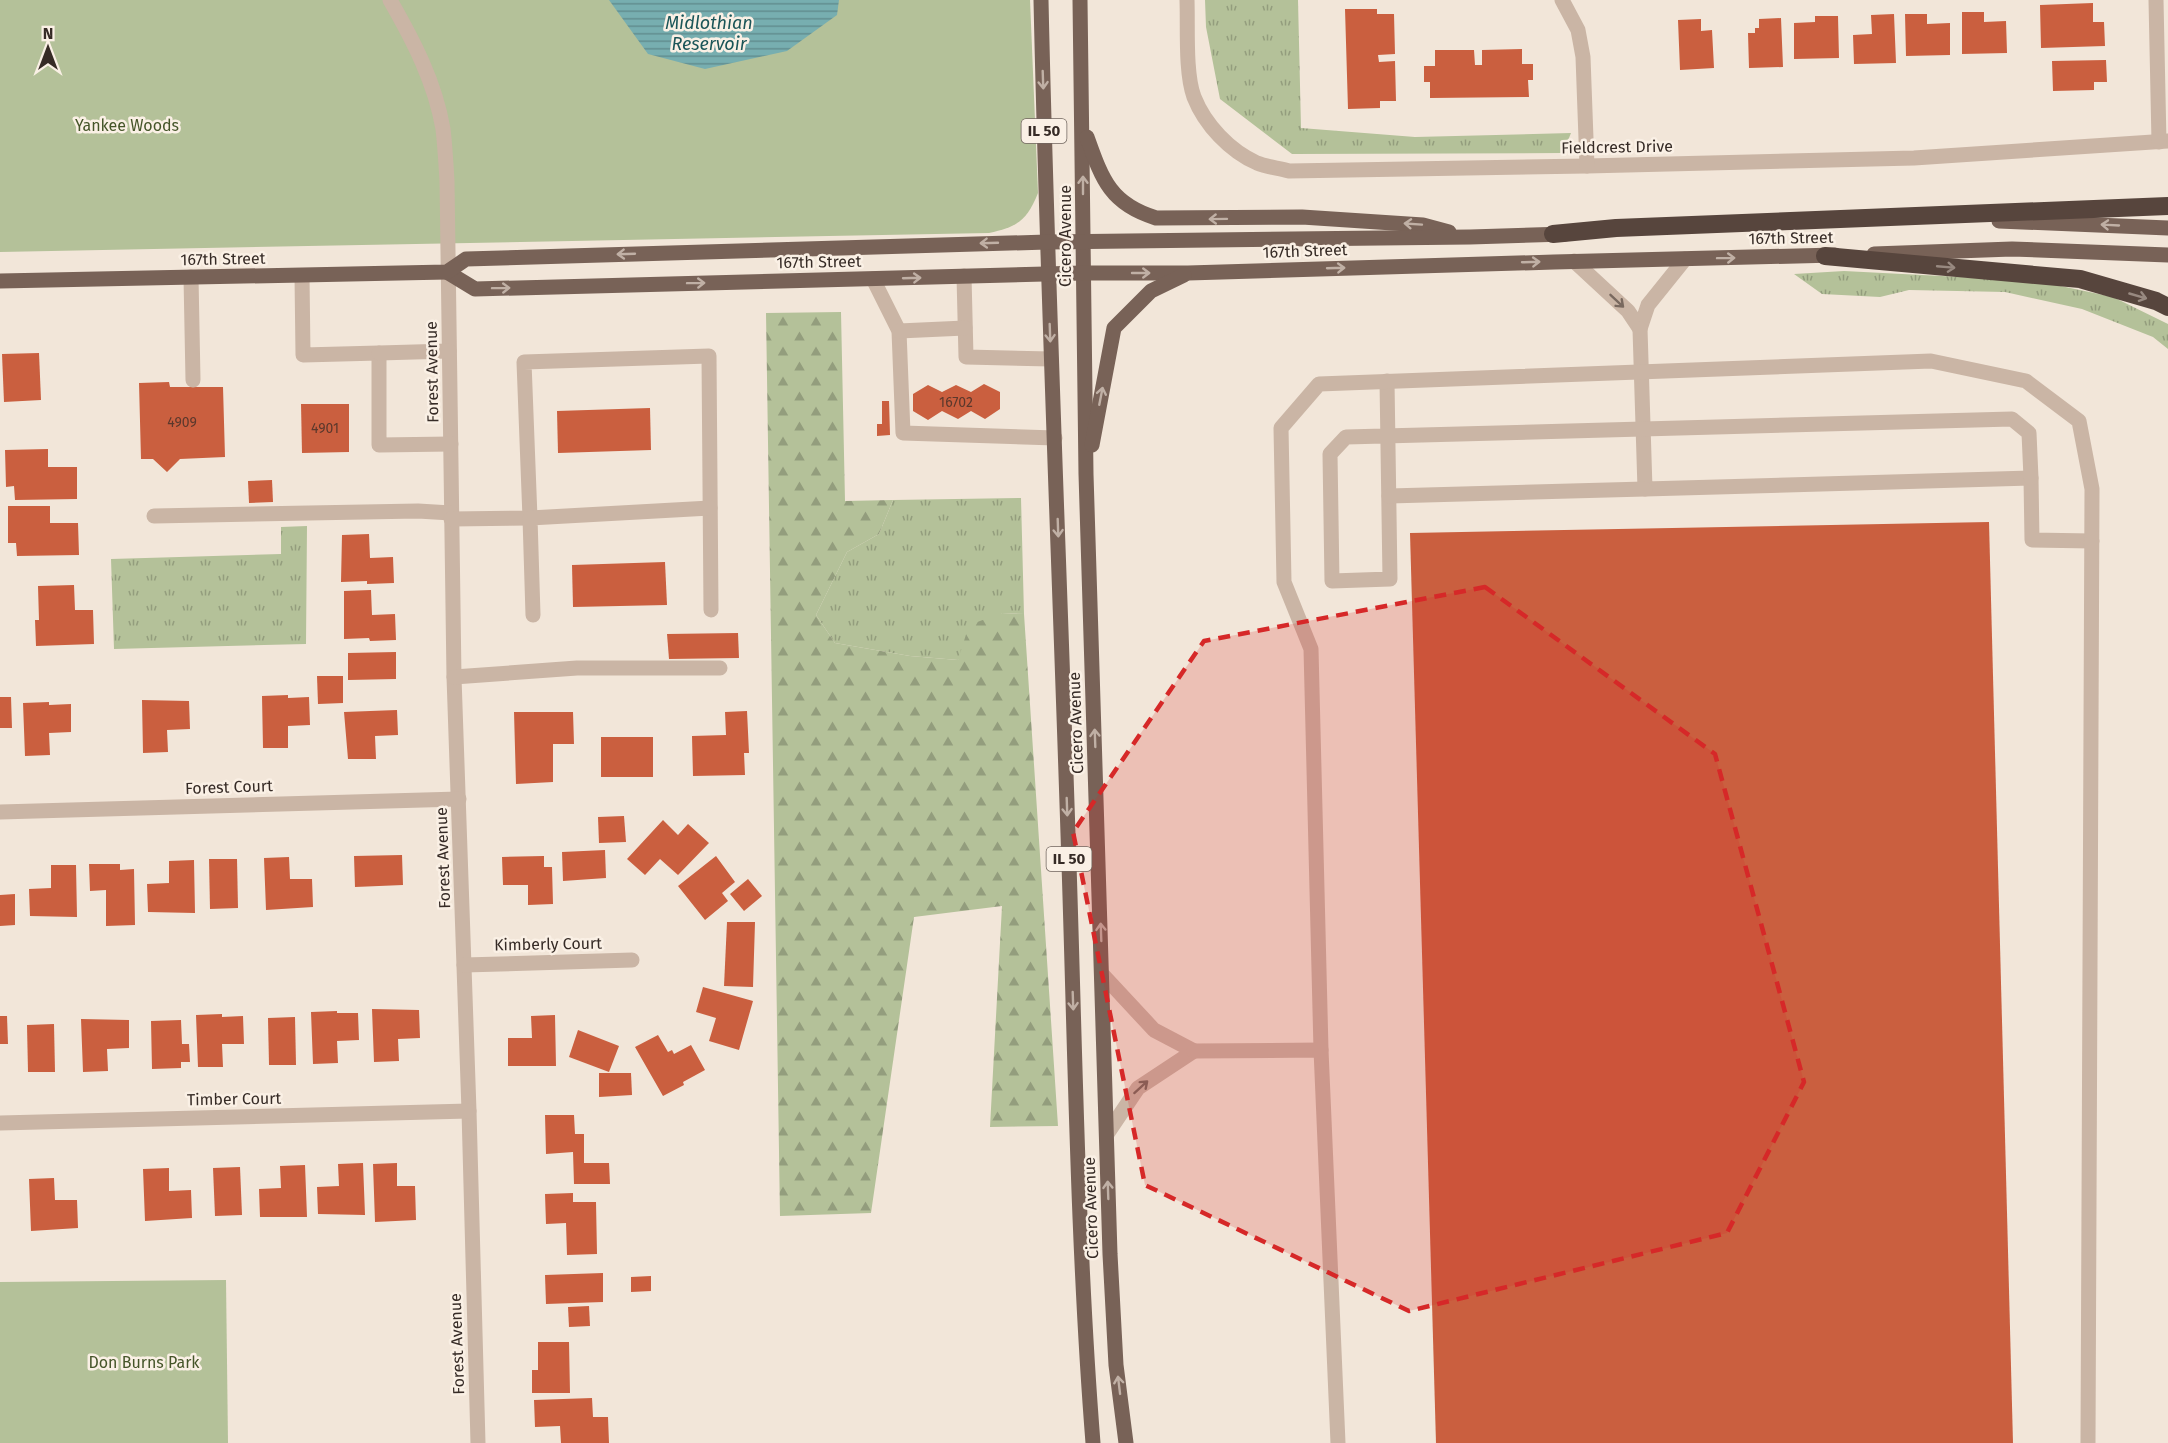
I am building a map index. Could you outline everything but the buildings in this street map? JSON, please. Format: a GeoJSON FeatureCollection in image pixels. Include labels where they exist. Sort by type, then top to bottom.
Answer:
{"type":"FeatureCollection","features":[{"type":"Feature","properties":{"kind":"highway"},"geometry":{"type":"LineString","coordinates":[[1552,234],[1616,228],[2168,206]]}},
{"type":"Feature","properties":{"kind":"highway"},"geometry":{"type":"LineString","coordinates":[[1825,256],[2080,279],[2156,301],[2168,307]]}},
{"type":"Feature","properties":{"kind":"main road","name":"Cicero Avenue"},"geometry":{"type":"LineString","coordinates":[[1041,0],[1081,1255],[1093,1443]]}},
{"type":"Feature","properties":{"kind":"main road","name":"Cicero Avenue"},"geometry":{"type":"LineString","coordinates":[[1080,0],[1086,474],[1107,1134],[1116,1365],[1126,1443]]}},
{"type":"Feature","properties":{"kind":"main road"},"geometry":{"type":"LineString","coordinates":[[1083,127],[1102,177],[1113,194],[1141,214],[1174,220],[1302,217],[1423,225],[1470,237]]}},
{"type":"Feature","properties":{"kind":"main road","name":"167th Street"},"geometry":{"type":"LineString","coordinates":[[0,281],[447,272],[466,259],[1047,242],[1470,237],[1824,228],[2012,220],[2168,228]]}},
{"type":"Feature","properties":{"kind":"main road","name":"167th Street"},"geometry":{"type":"LineString","coordinates":[[447,272],[475,289],[1083,273],[1188,273],[2012,249],[2168,255]]}},
{"type":"Feature","properties":{"kind":"main road"},"geometry":{"type":"LineString","coordinates":[[1086,474],[1114,328],[1151,291],[1188,273]]}},
{"type":"Feature","properties":{"kind":"street","name":"Forest Avenue"},"geometry":{"type":"LineString","coordinates":[[390,0],[419,52],[431,86],[442,129],[447,180],[450,516],[478,1443]]}},
{"type":"Feature","properties":{"kind":"street","name":"Fieldcrest Drive"},"geometry":{"type":"LineString","coordinates":[[1187,0],[1189,63],[1194,96],[1204,116],[1218,135],[1242,155],[1256,163],[1289,171],[1914,158],[2163,142]]}},
{"type":"Feature","properties":{"kind":"street"},"geometry":{"type":"LineString","coordinates":[[1562,0],[1578,30],[1583,57],[1587,166]]}},
{"type":"Feature","properties":{"kind":"street"},"geometry":{"type":"LineString","coordinates":[[2156,0],[2163,142]]}},
{"type":"Feature","properties":{"kind":"street"},"geometry":{"type":"LineString","coordinates":[[1645,489],[1640,329],[1648,305],[1685,259]]}},
{"type":"Feature","properties":{"kind":"street"},"geometry":{"type":"LineString","coordinates":[[1574,261],[1628,311],[1640,329]]}},
{"type":"Feature","properties":{"kind":"street"},"geometry":{"type":"LineString","coordinates":[[302,276],[303,355],[449,351]]}},
{"type":"Feature","properties":{"kind":"street"},"geometry":{"type":"LineString","coordinates":[[964,276],[966,357],[1051,359]]}},
{"type":"Feature","properties":{"kind":"street"},"geometry":{"type":"LineString","coordinates":[[191,277],[193,380]]}},
{"type":"Feature","properties":{"kind":"street"},"geometry":{"type":"LineString","coordinates":[[873,279],[899,331],[903,433],[1055,438]]}},
{"type":"Feature","properties":{"kind":"street"},"geometry":{"type":"LineString","coordinates":[[899,331],[966,328]]}},
{"type":"Feature","properties":{"kind":"street"},"geometry":{"type":"LineString","coordinates":[[379,353],[380,445],[451,444]]}},
{"type":"Feature","properties":{"kind":"street"},"geometry":{"type":"LineString","coordinates":[[533,615],[524,362],[709,356],[711,610]]}},
{"type":"Feature","properties":{"kind":"street"},"geometry":{"type":"LineString","coordinates":[[1338,1443],[1321,1050],[1311,649],[1284,582],[1281,428],[1319,384],[1931,361],[2026,381],[2079,421],[2092,489],[2088,1443]]}},
{"type":"Feature","properties":{"kind":"street"},"geometry":{"type":"LineString","coordinates":[[1387,381],[1389,436],[1390,579],[1332,581],[1330,454],[1346,437],[1389,436],[1642,427],[2012,419],[2029,433],[2032,540],[2092,541]]}},
{"type":"Feature","properties":{"kind":"street"},"geometry":{"type":"LineString","coordinates":[[1389,496],[2031,478]]}},
{"type":"Feature","properties":{"kind":"street"},"geometry":{"type":"LineString","coordinates":[[154,516],[418,511],[450,516],[530,518],[710,508]]}},
{"type":"Feature","properties":{"kind":"street"},"geometry":{"type":"LineString","coordinates":[[454,677],[577,668],[720,668]]}},
{"type":"Feature","properties":{"kind":"street","name":"Forest Court"},"geometry":{"type":"LineString","coordinates":[[0,812],[459,799]]}},
{"type":"Feature","properties":{"kind":"street","name":"Kimberly Court"},"geometry":{"type":"LineString","coordinates":[[465,964],[632,960]]}},
{"type":"Feature","properties":{"kind":"street"},"geometry":{"type":"LineString","coordinates":[[1102,974],[1154,1030],[1194,1051],[1321,1050]]}},
{"type":"Feature","properties":{"kind":"street"},"geometry":{"type":"LineString","coordinates":[[1107,1134],[1138,1088],[1194,1051]]}},
{"type":"Feature","properties":{"kind":"street","name":"Timber Court"},"geometry":{"type":"LineString","coordinates":[[0,1123],[469,1111]]}},
{"type":"Feature","properties":{"kind":"highlighted area"},"geometry":{"type":"Polygon","coordinates":[[[1485,587],[1715,754],[1804,1082],[1727,1233],[1409,1311],[1145,1185],[1073,832],[1204,641],[1485,587]]]}},
{"type":"Feature","properties":{"kind":"green space","name":"Yankee Woods"},"geometry":{"type":"Polygon","coordinates":[[[0,0],[1030,0],[1038,193],[1030,210],[1020,221],[1007,228],[989,233],[0,252],[0,0]]]}},
{"type":"Feature","properties":{"kind":"green space"},"geometry":{"type":"Polygon","coordinates":[[[1205,0],[1298,0],[1301,128],[1415,137],[1571,133],[1563,153],[1292,154],[1220,99],[1206,27],[1205,0]]]}},
{"type":"Feature","properties":{"kind":"green space"},"geometry":{"type":"Polygon","coordinates":[[[1844,271],[2037,281],[2113,297],[2168,324],[2168,349],[2153,337],[2082,309],[2005,292],[1909,290],[1880,297],[1822,294],[1794,274],[1844,271]]]}},
{"type":"Feature","properties":{"kind":"green space"},"geometry":{"type":"Polygon","coordinates":[[[841,312],[845,501],[893,500],[879,534],[847,552],[816,615],[835,643],[910,656],[958,660],[969,625],[1002,613],[1024,614],[1058,1126],[990,1127],[1002,906],[914,917],[871,1213],[780,1216],[766,313],[841,312]]]}},
{"type":"Feature","properties":{"kind":"green space"},"geometry":{"type":"Polygon","coordinates":[[[1021,498],[1024,614],[1002,613],[958,660],[910,656],[835,643],[816,615],[847,552],[879,534],[893,500],[1021,498]]]}},
{"type":"Feature","properties":{"kind":"green space"},"geometry":{"type":"Polygon","coordinates":[[[307,526],[306,644],[114,649],[111,559],[281,554],[281,527],[307,526]]]}},
{"type":"Feature","properties":{"kind":"green space","name":"Don Burns Park"},"geometry":{"type":"Polygon","coordinates":[[[226,1280],[228,1443],[0,1443],[0,1282],[226,1280]]]}},
{"type":"Feature","properties":{"kind":"water","name":"Midlothian Reservoir"},"geometry":{"type":"Polygon","coordinates":[[[609,0],[839,0],[837,15],[787,51],[705,69],[648,54],[609,0]]]}}]}
